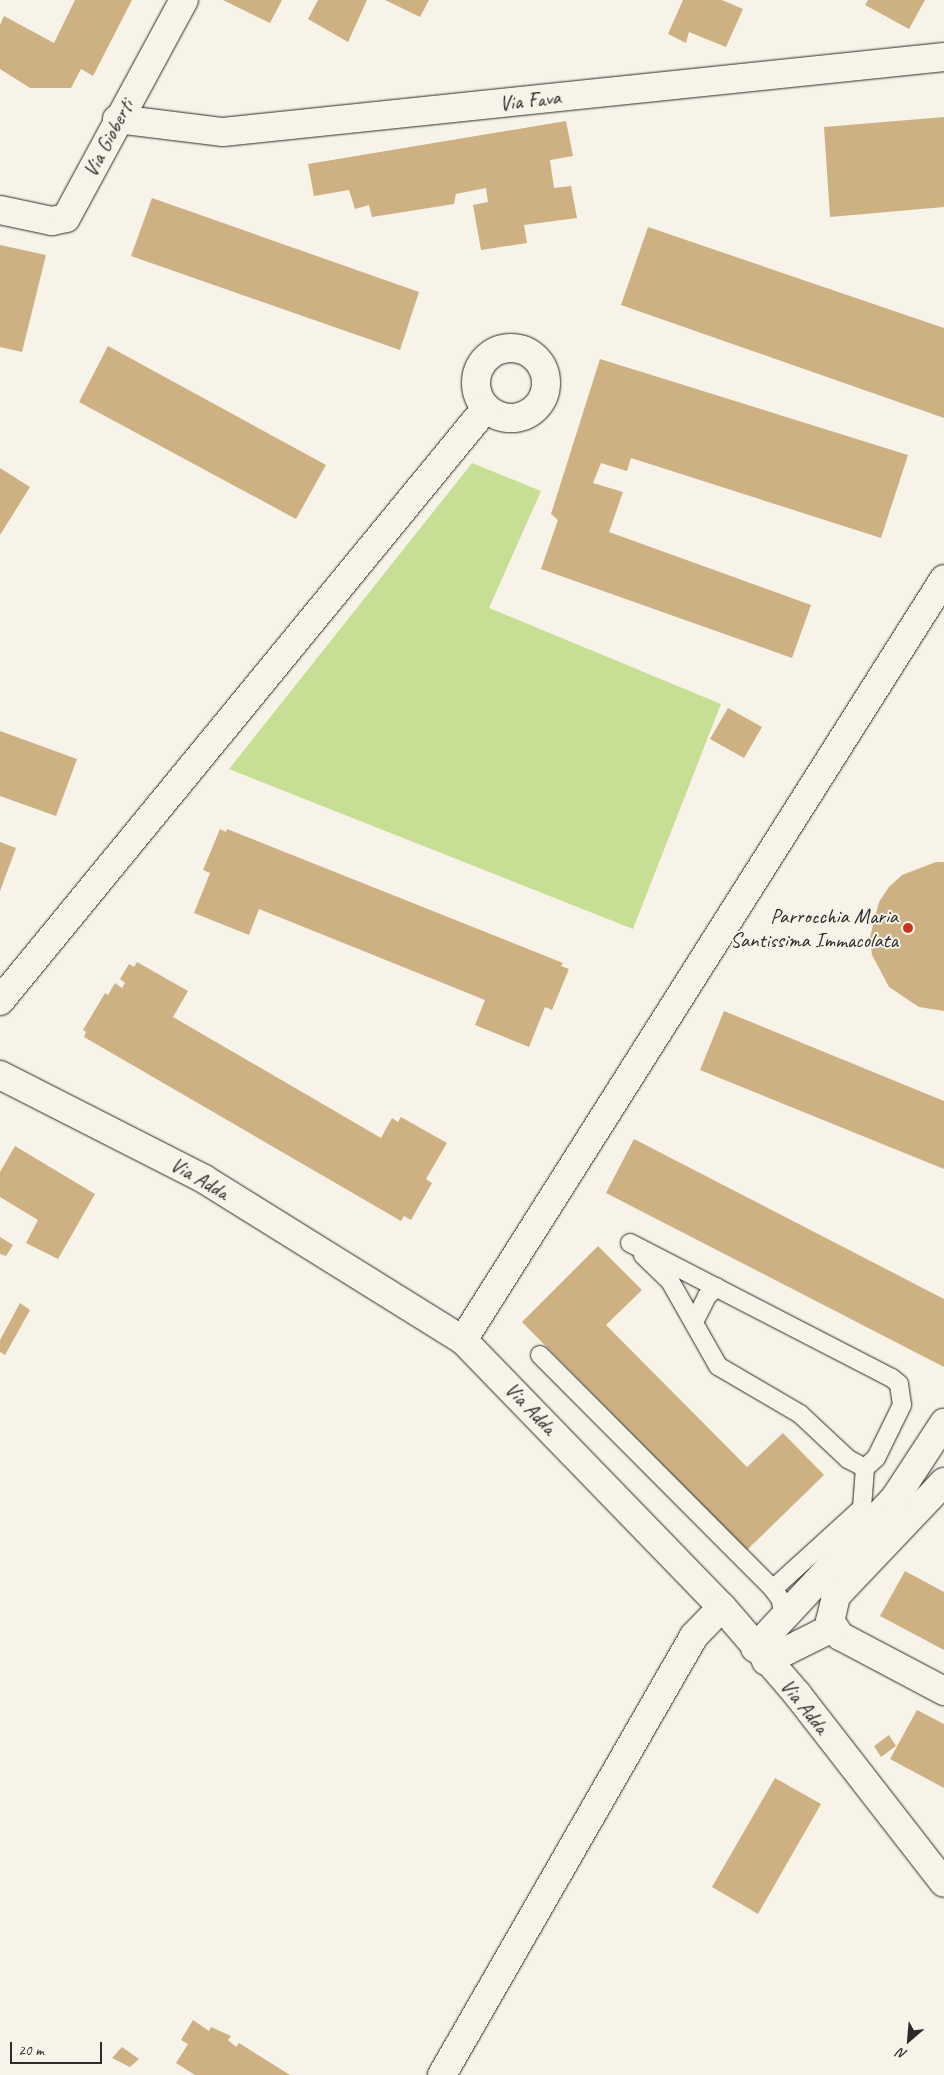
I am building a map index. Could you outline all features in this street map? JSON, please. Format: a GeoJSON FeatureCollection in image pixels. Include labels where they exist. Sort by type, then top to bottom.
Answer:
{"type":"FeatureCollection","features":[{"type":"Feature","properties":{"kind":"street","name":"Via Gioberti"},"geometry":{"type":"LineString","coordinates":[[0,210],[52,221],[66,218],[117,119],[184,0]]}},
{"type":"Feature","properties":{"kind":"street","name":"Via Fava"},"geometry":{"type":"LineString","coordinates":[[117,119],[223,132],[944,57]]}},
{"type":"Feature","properties":{"kind":"street"},"geometry":{"type":"LineString","coordinates":[[0,1000],[486,408]]}},
{"type":"Feature","properties":{"kind":"street"},"geometry":{"type":"LineString","coordinates":[[463,1340],[944,579]]}},
{"type":"Feature","properties":{"kind":"street","name":"Via Adda"},"geometry":{"type":"LineString","coordinates":[[0,1075],[204,1179],[463,1340],[722,1607],[760,1654],[797,1694],[944,1883]]}},
{"type":"Feature","properties":{"kind":"street"},"geometry":{"type":"LineString","coordinates":[[760,1654],[783,1616],[894,1498],[944,1423]]}},
{"type":"Feature","properties":{"kind":"street"},"geometry":{"type":"LineString","coordinates":[[944,1482],[836,1596],[830,1621],[832,1628],[840,1636],[944,1691]]}},
{"type":"Feature","properties":{"kind":"street"},"geometry":{"type":"LineString","coordinates":[[442,2075],[694,1636],[722,1607]]}},
{"type":"Feature","properties":{"kind":"street"},"geometry":{"type":"LineString","coordinates":[[760,1654],[832,1628]]}},
{"type":"Feature","properties":{"kind":"lane"},"geometry":{"type":"LineString","coordinates":[[773,1589],[856,1516],[862,1508],[866,1468],[876,1458],[902,1406],[903,1397],[899,1384],[892,1378],[630,1242],[670,1281],[718,1366],[800,1414],[848,1459],[866,1468]]}},
{"type":"Feature","properties":{"kind":"lane"},"geometry":{"type":"LineString","coordinates":[[694,1322],[707,1296],[717,1288]]}},
{"type":"Feature","properties":{"kind":"lane"},"geometry":{"type":"LineString","coordinates":[[540,1356],[773,1589],[781,1600],[783,1616]]}},
{"type":"Feature","properties":{"kind":"green space"},"geometry":{"type":"Polygon","coordinates":[[[472,463],[541,491],[489,608],[721,704],[633,929],[229,769],[472,463]]]}},
{"type":"Feature","properties":{"kind":"building"},"geometry":{"type":"Polygon","coordinates":[[[75,0],[132,0],[93,76],[81,69],[71,88],[30,88],[0,69],[0,25],[4,16],[54,43],[75,0]]]}},
{"type":"Feature","properties":{"kind":"building"},"geometry":{"type":"Polygon","coordinates":[[[223,0],[282,0],[270,23],[223,0]]]}},
{"type":"Feature","properties":{"kind":"building"},"geometry":{"type":"Polygon","coordinates":[[[318,0],[367,0],[348,42],[308,19],[318,0]]]}},
{"type":"Feature","properties":{"kind":"building"},"geometry":{"type":"Polygon","coordinates":[[[385,0],[429,0],[420,17],[385,0]]]}},
{"type":"Feature","properties":{"kind":"building"},"geometry":{"type":"Polygon","coordinates":[[[683,0],[722,0],[743,9],[726,47],[689,32],[686,43],[668,34],[683,0]]]}},
{"type":"Feature","properties":{"kind":"building"},"geometry":{"type":"Polygon","coordinates":[[[868,0],[925,0],[909,29],[865,5],[868,0]]]}},
{"type":"Feature","properties":{"kind":"building"},"geometry":{"type":"Polygon","coordinates":[[[944,117],[944,207],[830,217],[824,127],[944,117]]]}},
{"type":"Feature","properties":{"kind":"building"},"geometry":{"type":"Polygon","coordinates":[[[566,121],[573,156],[550,160],[554,188],[571,186],[577,218],[524,225],[527,243],[481,250],[473,205],[488,202],[486,188],[456,194],[454,204],[372,217],[369,205],[355,209],[349,190],[314,196],[308,164],[566,121]]]}},
{"type":"Feature","properties":{"kind":"building"},"geometry":{"type":"Polygon","coordinates":[[[152,198],[419,292],[400,350],[131,256],[152,198]]]}},
{"type":"Feature","properties":{"kind":"building"},"geometry":{"type":"Polygon","coordinates":[[[648,227],[944,328],[944,418],[621,305],[648,227]]]}},
{"type":"Feature","properties":{"kind":"building"},"geometry":{"type":"Polygon","coordinates":[[[0,245],[46,255],[22,352],[0,347],[0,245]]]}},
{"type":"Feature","properties":{"kind":"building"},"geometry":{"type":"Polygon","coordinates":[[[108,346],[326,465],[296,519],[79,402],[108,346]]]}},
{"type":"Feature","properties":{"kind":"building"},"geometry":{"type":"Polygon","coordinates":[[[600,359],[908,455],[881,538],[631,458],[627,471],[601,463],[593,483],[623,492],[609,532],[811,605],[792,658],[541,569],[558,520],[551,514],[600,359]]]}},
{"type":"Feature","properties":{"kind":"building"},"geometry":{"type":"Polygon","coordinates":[[[0,468],[30,487],[0,535],[0,468]]]}},
{"type":"Feature","properties":{"kind":"building"},"geometry":{"type":"Polygon","coordinates":[[[728,708],[762,727],[744,758],[710,739],[728,708]]]}},
{"type":"Feature","properties":{"kind":"building"},"geometry":{"type":"Polygon","coordinates":[[[0,731],[77,759],[56,816],[0,796],[0,731]]]}},
{"type":"Feature","properties":{"kind":"building"},"geometry":{"type":"Polygon","coordinates":[[[220,829],[226,832],[227,829],[563,963],[561,966],[569,969],[552,1010],[545,1007],[529,1047],[475,1025],[485,1000],[259,909],[249,935],[194,913],[210,873],[203,870],[220,829]]]}},
{"type":"Feature","properties":{"kind":"building"},"geometry":{"type":"Polygon","coordinates":[[[0,842],[16,848],[0,891],[0,842]]]}},
{"type":"Feature","properties":{"kind":"building","name":"Parrocchia Maria Santissima Immacolata"},"geometry":{"type":"Polygon","coordinates":[[[936,862],[944,862],[944,1011],[919,1007],[889,987],[872,955],[870,937],[879,902],[889,887],[902,875],[936,862]]]}},
{"type":"Feature","properties":{"kind":"building"},"geometry":{"type":"Polygon","coordinates":[[[137,962],[188,991],[173,1017],[381,1138],[392,1118],[398,1122],[401,1117],[447,1143],[426,1179],[432,1183],[411,1220],[404,1216],[401,1221],[84,1037],[86,1032],[83,1030],[105,993],[108,995],[115,983],[122,988],[125,983],[120,979],[129,964],[134,967],[137,962]]]}},
{"type":"Feature","properties":{"kind":"building"},"geometry":{"type":"Polygon","coordinates":[[[724,1011],[944,1101],[944,1169],[700,1070],[724,1011]]]}},
{"type":"Feature","properties":{"kind":"building"},"geometry":{"type":"Polygon","coordinates":[[[634,1139],[944,1299],[944,1367],[606,1193],[634,1139]]]}},
{"type":"Feature","properties":{"kind":"building"},"geometry":{"type":"Polygon","coordinates":[[[15,1146],[95,1194],[58,1259],[26,1243],[38,1220],[0,1197],[0,1172],[15,1146]]]}},
{"type":"Feature","properties":{"kind":"building"},"geometry":{"type":"Polygon","coordinates":[[[0,1237],[13,1245],[6,1256],[0,1254],[0,1237]]]}},
{"type":"Feature","properties":{"kind":"building"},"geometry":{"type":"Polygon","coordinates":[[[598,1246],[642,1290],[606,1325],[747,1467],[783,1433],[824,1475],[747,1550],[522,1322],[598,1246]]]}},
{"type":"Feature","properties":{"kind":"building"},"geometry":{"type":"Polygon","coordinates":[[[20,1303],[30,1310],[5,1355],[0,1352],[0,1340],[20,1303]]]}},
{"type":"Feature","properties":{"kind":"building"},"geometry":{"type":"Polygon","coordinates":[[[905,1571],[944,1592],[944,1650],[880,1616],[905,1571]]]}},
{"type":"Feature","properties":{"kind":"building"},"geometry":{"type":"Polygon","coordinates":[[[917,1710],[944,1724],[944,1788],[890,1759],[917,1710]]]}},
{"type":"Feature","properties":{"kind":"building"},"geometry":{"type":"Polygon","coordinates":[[[889,1735],[896,1746],[881,1757],[874,1746],[889,1735]]]}},
{"type":"Feature","properties":{"kind":"building"},"geometry":{"type":"Polygon","coordinates":[[[775,1778],[821,1804],[758,1914],[712,1887],[775,1778]]]}},
{"type":"Feature","properties":{"kind":"building"},"geometry":{"type":"Polygon","coordinates":[[[193,2020],[209,2031],[211,2027],[231,2036],[228,2040],[236,2047],[239,2043],[290,2075],[195,2075],[176,2063],[188,2044],[181,2040],[193,2020]]]}},
{"type":"Feature","properties":{"kind":"building"},"geometry":{"type":"Polygon","coordinates":[[[122,2047],[139,2059],[130,2067],[112,2058],[122,2047]]]}},
{"type":"Feature","properties":{"kind":"place","name":"Parrocchia Maria Santissima Immacolata"},"geometry":{"type":"Point","coordinates":[908,928]}}]}
